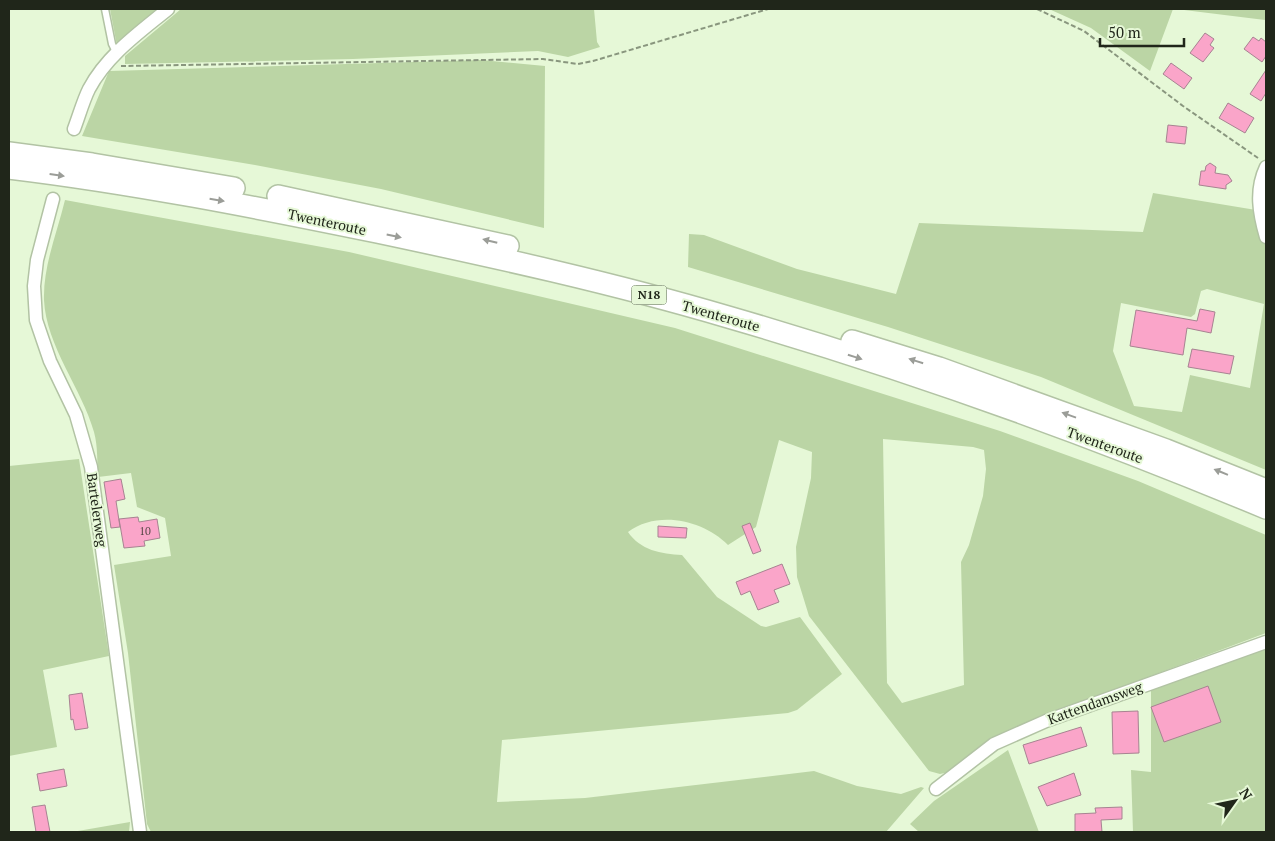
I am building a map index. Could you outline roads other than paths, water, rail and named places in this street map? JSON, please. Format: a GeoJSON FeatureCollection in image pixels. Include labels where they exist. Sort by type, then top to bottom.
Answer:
{"type":"FeatureCollection","features":[{"type":"Feature","properties":{"kind":"highway","name":"Twenteroute"},"geometry":{"type":"LineString","coordinates":[[9,153],[92,164],[258,192],[442,230],[573,261],[728,304],[938,368],[1166,450],[1266,490]]}},
{"type":"Feature","properties":{"kind":"highway","name":"Twenteroute"},"geometry":{"type":"LineString","coordinates":[[9,168],[256,207],[570,274],[729,317],[938,384],[1163,466],[1266,508]]}},
{"type":"Feature","properties":{"kind":"street"},"geometry":{"type":"LineString","coordinates":[[74,129],[89,88],[113,57],[168,9]]}},
{"type":"Feature","properties":{"kind":"street"},"geometry":{"type":"LineString","coordinates":[[1264,163],[1259,186],[1259,207],[1266,237]]}},
{"type":"Feature","properties":{"kind":"street","name":"Bartelerweg"},"geometry":{"type":"LineString","coordinates":[[53,199],[37,260],[34,303],[43,343],[76,414],[91,467],[140,832]]}},
{"type":"Feature","properties":{"kind":"street","name":"Kattendamsweg"},"geometry":{"type":"LineString","coordinates":[[936,789],[994,744],[1038,724],[1266,642]]}},
{"type":"Feature","properties":{"kind":"lane"},"geometry":{"type":"LineString","coordinates":[[105,9],[113,57]]}}]}
